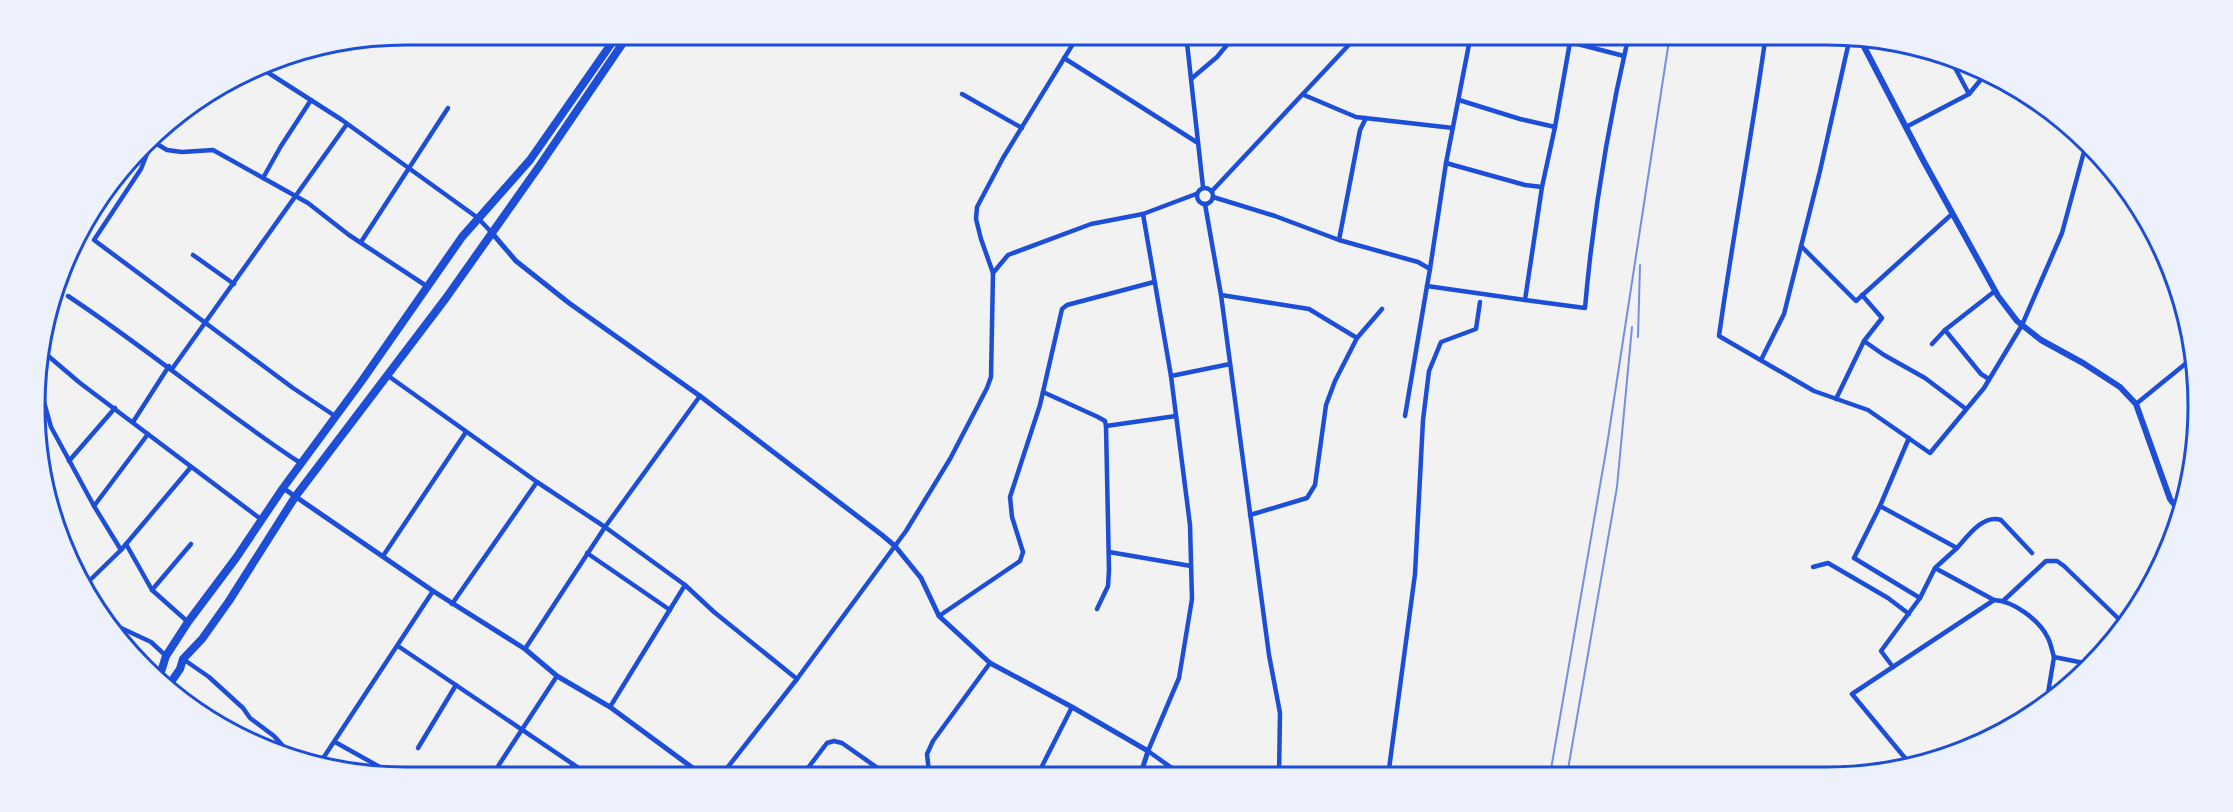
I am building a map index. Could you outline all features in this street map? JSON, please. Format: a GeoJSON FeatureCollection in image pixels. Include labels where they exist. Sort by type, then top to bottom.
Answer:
{"type":"FeatureCollection","features":[{"type":"Feature","properties":{"kind":"highway"},"geometry":{"type":"LineString","coordinates":[[161,671],[166,656],[188,622],[462,237],[530,160],[610,45]]}},
{"type":"Feature","properties":{"kind":"highway"},"geometry":{"type":"LineString","coordinates":[[172,680],[180,669],[183,659],[202,639],[229,601],[295,496],[446,298],[621,45]]}},
{"type":"Feature","properties":{"kind":"main road"},"geometry":{"type":"LineString","coordinates":[[1864,47],[1995,291],[2022,325],[2042,340],[2120,387],[2136,404],[2170,499],[2174,505]]}},
{"type":"Feature","properties":{"kind":"street"},"geometry":{"type":"LineString","coordinates":[[728,767],[797,679],[895,546],[950,459],[991,377],[993,273],[976,219],[977,207],[1072,45]]}},
{"type":"Feature","properties":{"kind":"street"},"geometry":{"type":"LineString","coordinates":[[1187,45],[1203,187]]}},
{"type":"Feature","properties":{"kind":"street"},"geometry":{"type":"LineString","coordinates":[[1191,79],[1217,57],[1227,45]]}},
{"type":"Feature","properties":{"kind":"street"},"geometry":{"type":"LineString","coordinates":[[1212,191],[1349,45]]}},
{"type":"Feature","properties":{"kind":"street"},"geometry":{"type":"LineString","coordinates":[[1405,416],[1431,269],[1446,163],[1469,45]]}},
{"type":"Feature","properties":{"kind":"street"},"geometry":{"type":"LineString","coordinates":[[1525,300],[1542,187],[1569,45]]}},
{"type":"Feature","properties":{"kind":"street"},"geometry":{"type":"LineString","coordinates":[[1582,45],[1624,56]]}},
{"type":"Feature","properties":{"kind":"street"},"geometry":{"type":"LineString","coordinates":[[1427,286],[1585,308],[1592,236],[1607,139],[1626,45]]}},
{"type":"Feature","properties":{"kind":"street"},"geometry":{"type":"LineString","coordinates":[[1765,45],[1719,336],[1814,392],[1868,410],[1930,453],[1989,379],[2022,325],[2062,233],[2084,153]]}},
{"type":"Feature","properties":{"kind":"street"},"geometry":{"type":"LineString","coordinates":[[1761,360],[1784,314],[1848,46]]}},
{"type":"Feature","properties":{"kind":"street"},"geometry":{"type":"LineString","coordinates":[[1064,58],[1198,144]]}},
{"type":"Feature","properties":{"kind":"street"},"geometry":{"type":"LineString","coordinates":[[1955,69],[1969,94]]}},
{"type":"Feature","properties":{"kind":"street"},"geometry":{"type":"LineString","coordinates":[[267,72],[347,124],[478,218],[516,261],[569,303],[700,396],[895,546],[921,578],[939,616],[990,663],[1072,707],[1148,751],[1170,767]]}},
{"type":"Feature","properties":{"kind":"street"},"geometry":{"type":"LineString","coordinates":[[1906,127],[1969,94],[1981,79]]}},
{"type":"Feature","properties":{"kind":"street"},"geometry":{"type":"LineString","coordinates":[[962,94],[1023,128]]}},
{"type":"Feature","properties":{"kind":"street"},"geometry":{"type":"LineString","coordinates":[[1304,95],[1356,117],[1453,128]]}},
{"type":"Feature","properties":{"kind":"street"},"geometry":{"type":"LineString","coordinates":[[263,178],[311,100]]}},
{"type":"Feature","properties":{"kind":"street"},"geometry":{"type":"LineString","coordinates":[[1459,100],[1555,127]]}},
{"type":"Feature","properties":{"kind":"street"},"geometry":{"type":"LineString","coordinates":[[361,242],[448,108]]}},
{"type":"Feature","properties":{"kind":"street"},"geometry":{"type":"LineString","coordinates":[[1339,240],[1360,130],[1366,118]]}},
{"type":"Feature","properties":{"kind":"street"},"geometry":{"type":"LineString","coordinates":[[133,422],[297,197],[347,124]]}},
{"type":"Feature","properties":{"kind":"street"},"geometry":{"type":"LineString","coordinates":[[158,145],[167,150],[182,152],[213,150],[297,197],[428,287]]}},
{"type":"Feature","properties":{"kind":"street"},"geometry":{"type":"LineString","coordinates":[[146,156],[141,169],[94,240],[293,388],[335,416]]}},
{"type":"Feature","properties":{"kind":"street"},"geometry":{"type":"LineString","coordinates":[[1446,163],[1525,185],[1542,187]]}},
{"type":"Feature","properties":{"kind":"street"},"geometry":{"type":"LineString","coordinates":[[993,273],[1008,255],[1091,224],[1143,214],[1196,194],[1203,187]]}},
{"type":"Feature","properties":{"kind":"street"},"geometry":{"type":"LineString","coordinates":[[1203,187],[1212,191],[1213,198]]}},
{"type":"Feature","properties":{"kind":"street"},"geometry":{"type":"LineString","coordinates":[[1196,194],[1198,200],[1205,204]]}},
{"type":"Feature","properties":{"kind":"street"},"geometry":{"type":"LineString","coordinates":[[1213,198],[1275,216],[1339,240],[1418,262],[1431,269]]}},
{"type":"Feature","properties":{"kind":"street"},"geometry":{"type":"LineString","coordinates":[[1205,204],[1213,198]]}},
{"type":"Feature","properties":{"kind":"street"},"geometry":{"type":"LineString","coordinates":[[1205,204],[1221,295],[1269,655],[1280,713],[1279,767]]}},
{"type":"Feature","properties":{"kind":"street"},"geometry":{"type":"LineString","coordinates":[[1143,214],[1171,376],[1190,525],[1192,599],[1179,678],[1143,767]]}},
{"type":"Feature","properties":{"kind":"street"},"geometry":{"type":"LineString","coordinates":[[1801,246],[1856,301],[1952,214]]}},
{"type":"Feature","properties":{"kind":"street"},"geometry":{"type":"LineString","coordinates":[[194,255],[234,284]]}},
{"type":"Feature","properties":{"kind":"street"},"geometry":{"type":"LineString","coordinates":[[939,616],[1020,561],[1023,552],[1012,517],[1010,497],[1042,392],[1062,309],[1067,305],[1155,282]]}},
{"type":"Feature","properties":{"kind":"street"},"geometry":{"type":"LineString","coordinates":[[1932,344],[1945,330],[1995,291]]}},
{"type":"Feature","properties":{"kind":"street"},"geometry":{"type":"LineString","coordinates":[[1221,295],[1308,309],[1357,339]]}},
{"type":"Feature","properties":{"kind":"street"},"geometry":{"type":"LineString","coordinates":[[1836,399],[1864,341],[1882,318],[1862,295]]}},
{"type":"Feature","properties":{"kind":"street"},"geometry":{"type":"LineString","coordinates":[[68,296],[302,464]]}},
{"type":"Feature","properties":{"kind":"street"},"geometry":{"type":"LineString","coordinates":[[1389,767],[1415,574],[1423,420],[1429,371],[1441,342],[1476,329],[1480,302]]}},
{"type":"Feature","properties":{"kind":"street"},"geometry":{"type":"LineString","coordinates":[[1250,515],[1307,498],[1315,485],[1326,405],[1335,381],[1357,339],[1382,309]]}},
{"type":"Feature","properties":{"kind":"street"},"geometry":{"type":"LineString","coordinates":[[1945,330],[1980,374],[1989,379]]}},
{"type":"Feature","properties":{"kind":"street"},"geometry":{"type":"LineString","coordinates":[[1864,341],[1925,378],[1966,409]]}},
{"type":"Feature","properties":{"kind":"street"},"geometry":{"type":"LineString","coordinates":[[48,357],[262,520]]}},
{"type":"Feature","properties":{"kind":"street"},"geometry":{"type":"LineString","coordinates":[[1171,376],[1230,364]]}},
{"type":"Feature","properties":{"kind":"street"},"geometry":{"type":"LineString","coordinates":[[2136,404],[2185,364]]}},
{"type":"Feature","properties":{"kind":"street"},"geometry":{"type":"LineString","coordinates":[[387,375],[685,585],[714,612],[797,679]]}},
{"type":"Feature","properties":{"kind":"street"},"geometry":{"type":"LineString","coordinates":[[1042,392],[1105,421],[1108,586],[1097,609]]}},
{"type":"Feature","properties":{"kind":"street"},"geometry":{"type":"LineString","coordinates":[[525,649],[605,527],[700,396]]}},
{"type":"Feature","properties":{"kind":"street"},"geometry":{"type":"LineString","coordinates":[[45,406],[51,428],[121,550]]}},
{"type":"Feature","properties":{"kind":"street"},"geometry":{"type":"LineString","coordinates":[[69,461],[115,408]]}},
{"type":"Feature","properties":{"kind":"street"},"geometry":{"type":"LineString","coordinates":[[1106,426],[1176,416]]}},
{"type":"Feature","properties":{"kind":"street"},"geometry":{"type":"LineString","coordinates":[[383,556],[466,432]]}},
{"type":"Feature","properties":{"kind":"street"},"geometry":{"type":"LineString","coordinates":[[94,506],[148,434]]}},
{"type":"Feature","properties":{"kind":"street"},"geometry":{"type":"LineString","coordinates":[[1909,438],[1880,506],[1854,558],[1920,598]]}},
{"type":"Feature","properties":{"kind":"street"},"geometry":{"type":"LineString","coordinates":[[90,581],[121,550],[191,467]]}},
{"type":"Feature","properties":{"kind":"street"},"geometry":{"type":"LineString","coordinates":[[452,604],[537,482]]}},
{"type":"Feature","properties":{"kind":"street"},"geometry":{"type":"LineString","coordinates":[[283,488],[452,604],[525,649],[557,676],[610,707],[691,767]]}},
{"type":"Feature","properties":{"kind":"street"},"geometry":{"type":"LineString","coordinates":[[1880,506],[1957,548]]}},
{"type":"Feature","properties":{"kind":"street"},"geometry":{"type":"LineString","coordinates":[[1893,667],[1881,651],[1920,598],[1935,568],[1984,521],[1995,518],[2001,520],[2032,553]]}},
{"type":"Feature","properties":{"kind":"street"},"geometry":{"type":"LineString","coordinates":[[152,590],[191,543]]}},
{"type":"Feature","properties":{"kind":"street"},"geometry":{"type":"LineString","coordinates":[[126,544],[152,590],[188,622]]}},
{"type":"Feature","properties":{"kind":"street"},"geometry":{"type":"LineString","coordinates":[[1109,552],[1191,566]]}},
{"type":"Feature","properties":{"kind":"street"},"geometry":{"type":"LineString","coordinates":[[587,554],[670,610]]}},
{"type":"Feature","properties":{"kind":"street"},"geometry":{"type":"LineString","coordinates":[[2002,601],[2046,561],[2052,560],[2064,566],[2118,619]]}},
{"type":"Feature","properties":{"kind":"street"},"geometry":{"type":"LineString","coordinates":[[1813,567],[1828,563],[1888,598],[1909,614]]}},
{"type":"Feature","properties":{"kind":"street"},"geometry":{"type":"LineString","coordinates":[[1935,568],[1994,600],[2002,601],[2036,621],[2048,638],[2054,657],[2049,691]]}},
{"type":"Feature","properties":{"kind":"street"},"geometry":{"type":"LineString","coordinates":[[610,707],[685,585]]}},
{"type":"Feature","properties":{"kind":"street"},"geometry":{"type":"LineString","coordinates":[[324,757],[433,591]]}},
{"type":"Feature","properties":{"kind":"street"},"geometry":{"type":"LineString","coordinates":[[1905,758],[1851,694],[1994,600]]}},
{"type":"Feature","properties":{"kind":"street"},"geometry":{"type":"LineString","coordinates":[[122,628],[151,642],[166,656]]}},
{"type":"Feature","properties":{"kind":"street"},"geometry":{"type":"LineString","coordinates":[[398,646],[576,767]]}},
{"type":"Feature","properties":{"kind":"street"},"geometry":{"type":"LineString","coordinates":[[2054,657],[2081,662]]}},
{"type":"Feature","properties":{"kind":"street"},"geometry":{"type":"LineString","coordinates":[[183,659],[209,677],[243,708],[250,718],[282,745]]}},
{"type":"Feature","properties":{"kind":"street"},"geometry":{"type":"LineString","coordinates":[[928,767],[927,754],[933,741],[990,663]]}},
{"type":"Feature","properties":{"kind":"street"},"geometry":{"type":"LineString","coordinates":[[498,767],[557,676]]}},
{"type":"Feature","properties":{"kind":"street"},"geometry":{"type":"LineString","coordinates":[[418,748],[456,685]]}},
{"type":"Feature","properties":{"kind":"street"},"geometry":{"type":"LineString","coordinates":[[1042,767],[1072,707]]}},
{"type":"Feature","properties":{"kind":"street"},"geometry":{"type":"LineString","coordinates":[[809,767],[827,743],[834,741],[842,743],[875,767]]}},
{"type":"Feature","properties":{"kind":"street"},"geometry":{"type":"LineString","coordinates":[[335,742],[377,766]]}},
{"type":"Feature","properties":{"kind":"railway"},"geometry":{"type":"LineString","coordinates":[[1551,767],[1607,445],[1668,45]]}},
{"type":"Feature","properties":{"kind":"railway"},"geometry":{"type":"LineString","coordinates":[[1638,337],[1640,265]]}},
{"type":"Feature","properties":{"kind":"railway"},"geometry":{"type":"LineString","coordinates":[[1568,767],[1617,487],[1632,327]]}}]}
